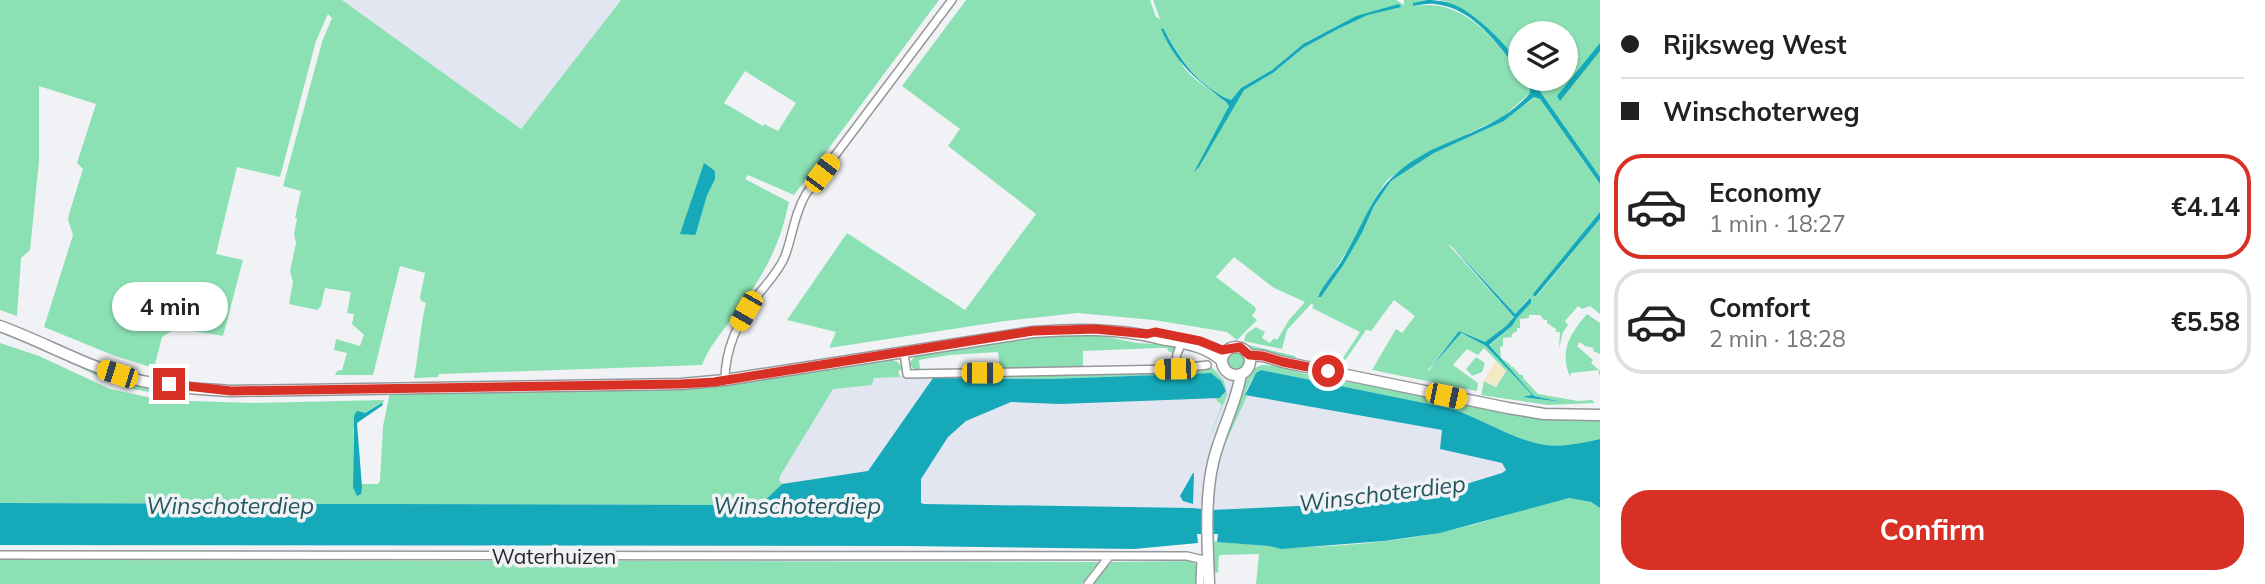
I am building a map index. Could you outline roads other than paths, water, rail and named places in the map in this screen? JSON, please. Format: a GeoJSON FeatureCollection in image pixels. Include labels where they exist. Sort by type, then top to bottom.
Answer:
{"type":"FeatureCollection","features":[{"type":"Feature","properties":{"kind":"main road"},"geometry":{"type":"LineString","coordinates":[[0,327],[122,375],[195,389],[231,391],[681,384],[726,380],[1033,331],[1095,329],[1147,334],[1206,350],[1222,361],[1229,374],[1233,382],[1233,404]]}},
{"type":"Feature","properties":{"kind":"main road"},"geometry":{"type":"LineString","coordinates":[[1147,334],[1155,332],[1227,350],[1240,347],[1249,355],[1508,408],[1544,414],[1600,415]]}},
{"type":"Feature","properties":{"kind":"main road"},"geometry":{"type":"LineString","coordinates":[[1222,361],[1227,350]]}},
{"type":"Feature","properties":{"kind":"main road"},"geometry":{"type":"LineString","coordinates":[[1209,584],[1204,560],[1213,460],[1237,398],[1249,355]]}},
{"type":"Feature","properties":{"kind":"main road"},"geometry":{"type":"LineString","coordinates":[[1229,374],[1263,363],[1283,362]]}},
{"type":"Feature","properties":{"kind":"street"},"geometry":{"type":"LineString","coordinates":[[726,380],[726,361],[737,326],[785,256],[799,205],[952,0]]}},
{"type":"Feature","properties":{"kind":"street"},"geometry":{"type":"LineString","coordinates":[[1175,369],[1182,342]]}},
{"type":"Feature","properties":{"kind":"street"},"geometry":{"type":"LineString","coordinates":[[904,353],[907,374],[1175,369],[1207,365]]}},
{"type":"Feature","properties":{"kind":"street","name":"Waterhuizen"},"geometry":{"type":"LineString","coordinates":[[0,555],[1187,556],[1204,560]]}},
{"type":"Feature","properties":{"kind":"street"},"geometry":{"type":"LineString","coordinates":[[1088,584],[1108,558]]}},
{"type":"Feature","properties":{"kind":"street"},"geometry":{"type":"LineString","coordinates":[[1200,584],[1204,560]]}},
{"type":"Feature","properties":{"kind":"water"},"geometry":{"type":"Polygon","coordinates":[[[1440,1],[1467,11],[1506,47],[1508,57],[1484,30],[1462,13],[1435,4],[1413,6],[1413,3],[1440,1]]]}},
{"type":"Feature","properties":{"kind":"water"},"geometry":{"type":"Polygon","coordinates":[[[1399,4],[1401,7],[1368,15],[1303,48],[1273,73],[1244,90],[1194,172],[1229,106],[1197,78],[1181,62],[1161,29],[1163,28],[1183,61],[1199,79],[1231,100],[1241,88],[1272,70],[1303,44],[1356,16],[1399,4]]]}},
{"type":"Feature","properties":{"kind":"water"},"geometry":{"type":"Polygon","coordinates":[[[1600,43],[1600,51],[1578,78],[1578,70],[1600,43]]]}},
{"type":"Feature","properties":{"kind":"water"},"geometry":{"type":"Polygon","coordinates":[[[1540,91],[1600,177],[1600,184],[1540,99],[1534,97],[1504,121],[1434,153],[1391,181],[1374,206],[1344,264],[1321,297],[1318,297],[1344,257],[1375,199],[1394,176],[1424,154],[1495,121],[1530,93],[1540,91]]]}},
{"type":"Feature","properties":{"kind":"water"},"geometry":{"type":"Polygon","coordinates":[[[1561,91],[1568,91],[1560,101],[1557,96],[1561,91]]]}},
{"type":"Feature","properties":{"kind":"water"},"geometry":{"type":"Polygon","coordinates":[[[704,163],[715,171],[715,179],[707,195],[695,235],[680,234],[704,163]]]}},
{"type":"Feature","properties":{"kind":"water"},"geometry":{"type":"Polygon","coordinates":[[[1600,212],[1600,219],[1534,296],[1533,294],[1600,212]]]}},
{"type":"Feature","properties":{"kind":"water"},"geometry":{"type":"Polygon","coordinates":[[[1448,242],[1515,314],[1531,299],[1531,303],[1512,326],[1489,345],[1534,396],[1562,402],[1522,397],[1532,395],[1486,346],[1461,333],[1428,371],[1459,331],[1485,342],[1514,317],[1448,242]]]}},
{"type":"Feature","properties":{"kind":"water","name":"Winschoterdiep"},"geometry":{"type":"Polygon","coordinates":[[[1261,370],[1449,408],[1521,439],[1546,445],[1566,445],[1600,439],[1600,508],[1591,502],[1569,498],[1440,533],[1384,541],[1281,549],[1217,542],[1218,534],[1197,534],[1198,543],[1134,549],[908,546],[0,545],[0,503],[760,505],[782,484],[868,471],[933,378],[1050,379],[1211,373],[1221,381],[1226,391],[1220,398],[1060,404],[1011,402],[966,421],[948,437],[921,479],[921,503],[924,504],[1212,510],[1343,504],[1463,485],[1506,470],[1502,463],[1440,449],[1442,430],[1245,395],[1256,373],[1261,370]]]}},
{"type":"Feature","properties":{"kind":"water"},"geometry":{"type":"Polygon","coordinates":[[[382,403],[383,405],[357,423],[362,487],[361,494],[357,496],[353,487],[354,416],[357,411],[365,413],[382,403]]]}},
{"type":"Feature","properties":{"kind":"water"},"geometry":{"type":"Polygon","coordinates":[[[1193,473],[1193,504],[1183,501],[1180,496],[1193,473]]]}}]}
